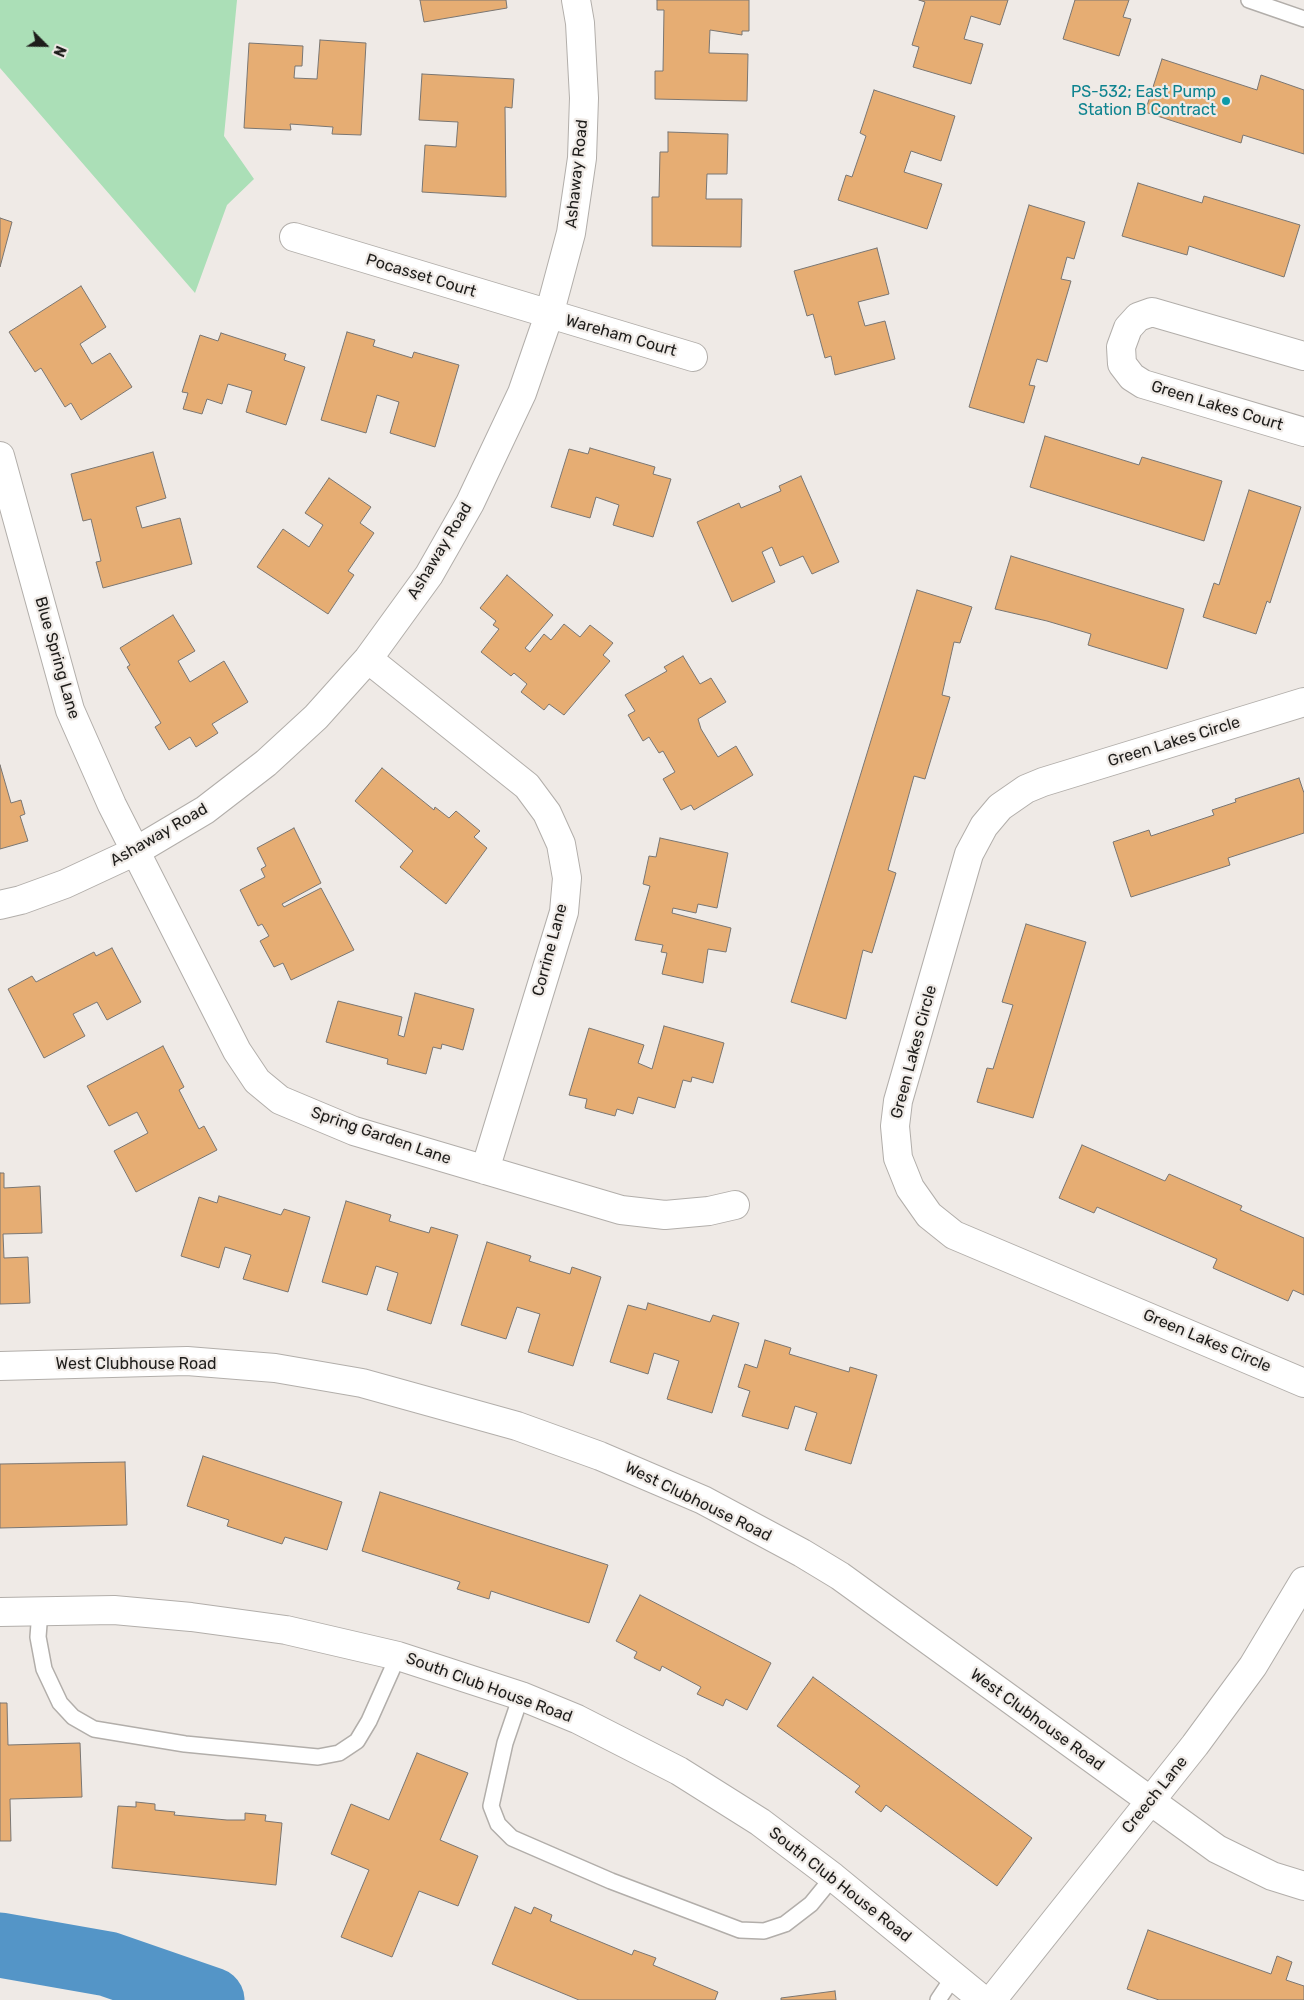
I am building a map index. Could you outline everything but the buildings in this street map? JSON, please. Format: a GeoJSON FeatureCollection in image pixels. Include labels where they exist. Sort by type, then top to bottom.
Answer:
{"type":"FeatureCollection","features":[{"type":"Feature","properties":{"kind":"street","name":"Ashaway Road"},"geometry":{"type":"LineString","coordinates":[[0,905],[21,900],[65,884],[136,851],[205,810],[266,763],[316,717],[368,659],[429,575],[470,503],[522,393],[549,315],[571,232],[582,158],[584,98],[580,23],[576,0]]}},
{"type":"Feature","properties":{"kind":"street","name":"Pocasset Court"},"geometry":{"type":"LineString","coordinates":[[294,237],[549,315]]}},
{"type":"Feature","properties":{"kind":"street","name":"Green Lakes Court"},"geometry":{"type":"LineString","coordinates":[[1304,356],[1152,312],[1138,317],[1128,328],[1121,347],[1122,364],[1132,378],[1144,384],[1304,432]]}},
{"type":"Feature","properties":{"kind":"street","name":"Wareham Court"},"geometry":{"type":"LineString","coordinates":[[549,315],[693,357]]}},
{"type":"Feature","properties":{"kind":"street","name":"Blue Spring Lane"},"geometry":{"type":"LineString","coordinates":[[0,456],[70,710],[112,805],[136,851]]}},
{"type":"Feature","properties":{"kind":"street","name":"Corrine Lane"},"geometry":{"type":"LineString","coordinates":[[368,659],[527,786],[547,813],[561,844],[566,878],[564,912],[485,1170]]}},
{"type":"Feature","properties":{"kind":"street","name":"Green Lakes Circle"},"geometry":{"type":"LineString","coordinates":[[1304,702],[1043,782],[1026,789],[1000,807],[984,826],[969,854],[898,1100],[895,1126],[898,1158],[910,1188],[929,1215],[954,1235],[1304,1383]]}},
{"type":"Feature","properties":{"kind":"street","name":"Spring Garden Lane"},"geometry":{"type":"LineString","coordinates":[[136,851],[237,1051],[257,1081],[280,1100],[354,1131],[621,1210],[665,1215],[710,1211],[735,1205]]}},
{"type":"Feature","properties":{"kind":"street","name":"West Clubhouse Road"},"geometry":{"type":"LineString","coordinates":[[0,1366],[187,1361],[275,1368],[362,1383],[517,1426],[600,1456],[703,1500],[802,1553],[840,1576],[1149,1802],[1217,1849],[1272,1876],[1304,1886]]}},
{"type":"Feature","properties":{"kind":"street","name":"Creech Lane"},"geometry":{"type":"LineString","coordinates":[[992,2000],[1195,1745],[1253,1666],[1304,1581]]}},
{"type":"Feature","properties":{"kind":"street","name":"South Club House Road"},"geometry":{"type":"LineString","coordinates":[[0,1612],[114,1610],[191,1617],[286,1630],[398,1656],[520,1696],[577,1720],[679,1771],[760,1822],[833,1876],[983,2000]]}},
{"type":"Feature","properties":{"kind":"lane"},"geometry":{"type":"LineString","coordinates":[[1249,0],[1304,19]]}},
{"type":"Feature","properties":{"kind":"lane"},"geometry":{"type":"LineString","coordinates":[[40,1610],[38,1637],[44,1669],[60,1703],[73,1717],[94,1729],[185,1744],[318,1757],[339,1753],[357,1741],[365,1728],[398,1656]]}},
{"type":"Feature","properties":{"kind":"lane"},"geometry":{"type":"LineString","coordinates":[[520,1696],[505,1742],[491,1806],[498,1824],[512,1838],[611,1881],[740,1930],[764,1931],[785,1924],[811,1904],[833,1876]]}},
{"type":"Feature","properties":{"kind":"lane"},"geometry":{"type":"LineString","coordinates":[[938,2000],[954,1976]]}},
{"type":"Feature","properties":{"kind":"green space"},"geometry":{"type":"Polygon","coordinates":[[[0,0],[237,0],[224,136],[254,179],[227,205],[195,293],[0,68],[0,0]]]}},
{"type":"Feature","properties":{"kind":"waterway"},"geometry":{"type":"LineString","coordinates":[[0,1945],[108,1964],[212,2000]]}},
{"type":"Feature","properties":{"kind":"place","name":"PS-532; East Pump Station B Contract"},"geometry":{"type":"Point","coordinates":[1226,101]}}]}
